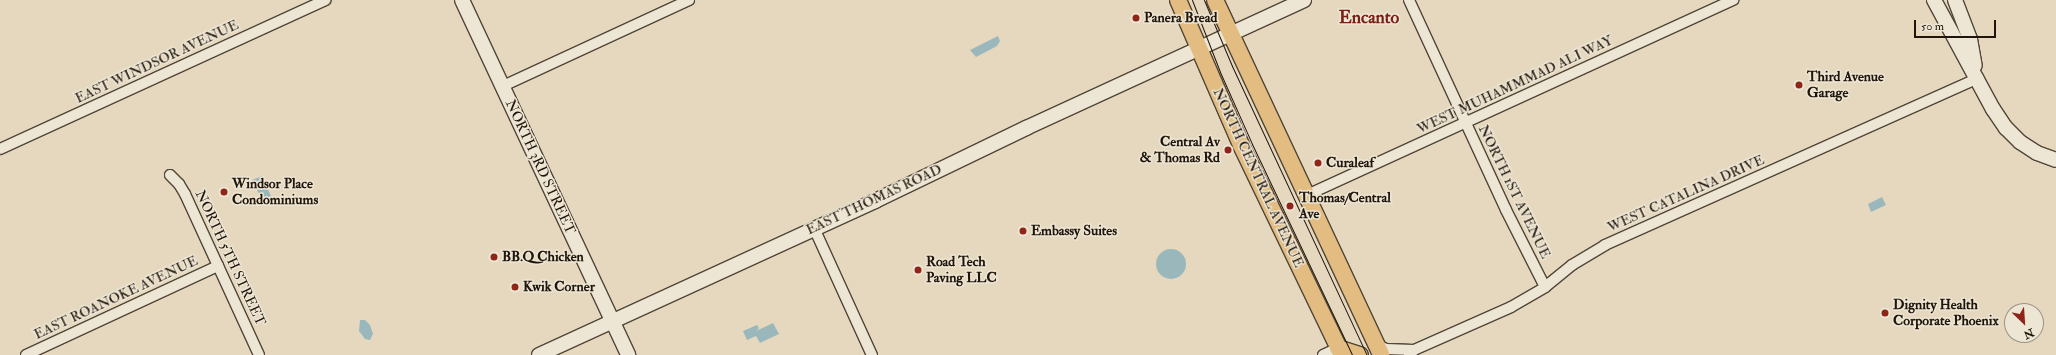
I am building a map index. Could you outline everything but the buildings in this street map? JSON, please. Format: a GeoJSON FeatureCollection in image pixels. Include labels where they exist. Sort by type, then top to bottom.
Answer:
{"type":"FeatureCollection","features":[{"type":"Feature","properties":{"kind":"main road","name":"NORTH 3RD STREET"},"geometry":{"type":"LineString","coordinates":[[462,0],[628,355]]}},
{"type":"Feature","properties":{"kind":"main road","name":"NORTH CENTRAL AVENUE"},"geometry":{"type":"LineString","coordinates":[[1178,0],[1204,47],[1241,145],[1340,351]]}},
{"type":"Feature","properties":{"kind":"main road"},"geometry":{"type":"LineString","coordinates":[[1215,0],[1378,350]]}},
{"type":"Feature","properties":{"kind":"main road","name":"EAST THOMAS ROAD"},"geometry":{"type":"LineString","coordinates":[[539,355],[1304,0]]}},
{"type":"Feature","properties":{"kind":"main road"},"geometry":{"type":"LineString","coordinates":[[1934,0],[1978,78],[1993,109],[2006,128],[2020,142],[2037,153],[2056,160]]}},
{"type":"Feature","properties":{"kind":"main road"},"geometry":{"type":"LineString","coordinates":[[1955,0],[1970,39],[1978,78]]}},
{"type":"Feature","properties":{"kind":"main road"},"geometry":{"type":"LineString","coordinates":[[1340,351],[1360,355]]}},
{"type":"Feature","properties":{"kind":"street","name":"EAST WINDSOR AVENUE"},"geometry":{"type":"LineString","coordinates":[[0,149],[326,0]]}},
{"type":"Feature","properties":{"kind":"street"},"geometry":{"type":"LineString","coordinates":[[503,86],[689,0]]}},
{"type":"Feature","properties":{"kind":"street","name":"NORTH 1ST AVENUE"},"geometry":{"type":"LineString","coordinates":[[1409,0],[1465,122],[1545,287]]}},
{"type":"Feature","properties":{"kind":"street","name":"WEST MUHAMMMAD ALI WAY"},"geometry":{"type":"LineString","coordinates":[[1307,195],[1733,0]]}},
{"type":"Feature","properties":{"kind":"street","name":"WEST CATALINA DRIVE"},"geometry":{"type":"LineString","coordinates":[[1378,350],[1386,348],[1412,353],[1511,307],[1545,287],[1572,265],[1605,245],[1978,78]]}},
{"type":"Feature","properties":{"kind":"street","name":"NORTH 5TH STREET"},"geometry":{"type":"LineString","coordinates":[[170,175],[182,189],[259,355]]}},
{"type":"Feature","properties":{"kind":"street"},"geometry":{"type":"LineString","coordinates":[[814,228],[872,355]]}},
{"type":"Feature","properties":{"kind":"street","name":"EAST ROANOKE AVENUE"},"geometry":{"type":"LineString","coordinates":[[26,355],[218,266]]}},
{"type":"Feature","properties":{"kind":"street"},"geometry":{"type":"LineString","coordinates":[[1323,355],[1340,351]]}},
{"type":"Feature","properties":{"kind":"water"},"geometry":{"type":"Polygon","coordinates":[[[998,36],[1000,41],[997,46],[976,57],[970,50],[998,36]]]}},
{"type":"Feature","properties":{"kind":"water"},"geometry":{"type":"Polygon","coordinates":[[[262,176],[271,196],[262,200],[252,180],[262,176]]]}},
{"type":"Feature","properties":{"kind":"water"},"geometry":{"type":"Polygon","coordinates":[[[1882,197],[1886,205],[1871,212],[1868,204],[1882,197]]]}},
{"type":"Feature","properties":{"kind":"water"},"geometry":{"type":"Polygon","coordinates":[[[1171,249],[1182,253],[1186,264],[1182,275],[1171,279],[1160,275],[1156,264],[1160,253],[1171,249]]]}},
{"type":"Feature","properties":{"kind":"water"},"geometry":{"type":"Polygon","coordinates":[[[360,320],[365,320],[370,325],[373,334],[370,340],[365,339],[359,331],[360,320]]]}},
{"type":"Feature","properties":{"kind":"water"},"geometry":{"type":"Polygon","coordinates":[[[773,323],[779,334],[760,343],[756,336],[747,340],[743,331],[757,325],[759,328],[756,331],[773,323]]]}},
{"type":"Feature","properties":{"kind":"tram line"},"geometry":{"type":"LineString","coordinates":[[1192,0],[1220,72],[1252,144],[1352,355]]}},
{"type":"Feature","properties":{"kind":"tram line"},"geometry":{"type":"LineString","coordinates":[[1204,0],[1232,66],[1367,355]]}},
{"type":"Feature","properties":{"kind":"place","name":"Panera Bread"},"geometry":{"type":"Point","coordinates":[1136,18]}},
{"type":"Feature","properties":{"kind":"place","name":"Third Avenue Garage"},"geometry":{"type":"Point","coordinates":[1799,85]}},
{"type":"Feature","properties":{"kind":"place","name":"Central Av & Thomas Rd"},"geometry":{"type":"Point","coordinates":[1228,150]}},
{"type":"Feature","properties":{"kind":"place","name":"Curaleaf"},"geometry":{"type":"Point","coordinates":[1318,163]}},
{"type":"Feature","properties":{"kind":"place","name":"Windsor Place Condominiums"},"geometry":{"type":"Point","coordinates":[224,192]}},
{"type":"Feature","properties":{"kind":"place","name":"Thomas/Central Ave"},"geometry":{"type":"Point","coordinates":[1290,206]}},
{"type":"Feature","properties":{"kind":"place","name":"Embassy Suites"},"geometry":{"type":"Point","coordinates":[1023,231]}},
{"type":"Feature","properties":{"kind":"place","name":"BB.Q Chicken"},"geometry":{"type":"Point","coordinates":[494,257]}},
{"type":"Feature","properties":{"kind":"place","name":"Road Tech Paving LLC"},"geometry":{"type":"Point","coordinates":[918,270]}},
{"type":"Feature","properties":{"kind":"place","name":"Kwik Corner"},"geometry":{"type":"Point","coordinates":[515,287]}},
{"type":"Feature","properties":{"kind":"place","name":"Dignity Health Corporate Phoenix"},"geometry":{"type":"Point","coordinates":[1885,313]}},
{"type":"Feature","properties":{"kind":"district","name":"Encanto"},"geometry":{"type":"Point","coordinates":[1369,18]}}]}
